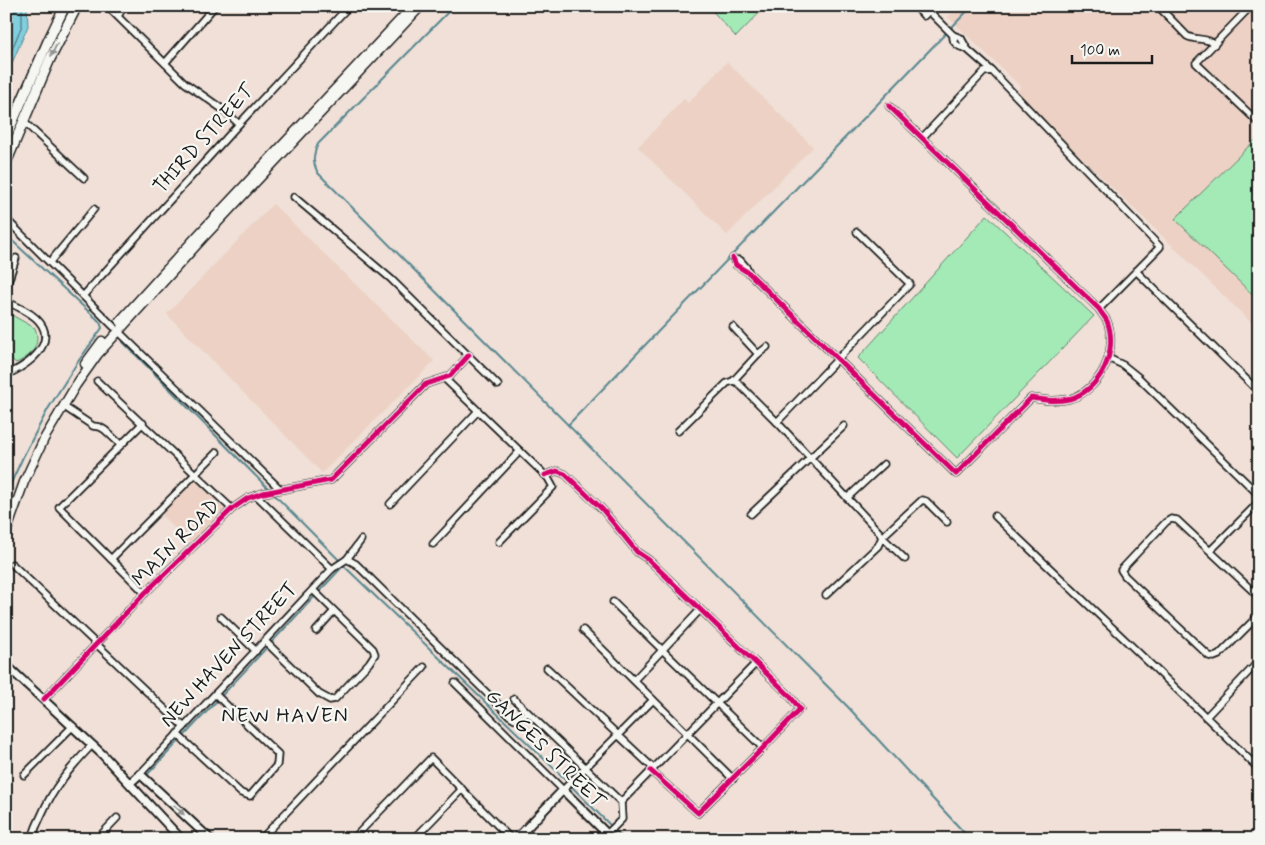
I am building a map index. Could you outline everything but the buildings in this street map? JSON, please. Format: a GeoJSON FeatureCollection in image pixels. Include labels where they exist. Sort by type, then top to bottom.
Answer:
{"type":"FeatureCollection","features":[{"type":"Feature","properties":{"kind":"main road"},"geometry":{"type":"LineString","coordinates":[[6,137],[64,6]]}},
{"type":"Feature","properties":{"kind":"main road"},"geometry":{"type":"LineString","coordinates":[[6,163],[50,59],[77,6]]}},
{"type":"Feature","properties":{"kind":"main road"},"geometry":{"type":"LineString","coordinates":[[6,533],[24,482],[44,439],[116,329],[198,234],[413,6]]}},
{"type":"Feature","properties":{"kind":"main road"},"geometry":{"type":"LineString","coordinates":[[6,516],[20,480],[58,404],[94,351],[421,6]]}},
{"type":"Feature","properties":{"kind":"street"},"geometry":{"type":"LineString","coordinates":[[107,6],[185,83],[225,111],[239,124]]}},
{"type":"Feature","properties":{"kind":"street"},"geometry":{"type":"LineString","coordinates":[[118,16],[124,6]]}},
{"type":"Feature","properties":{"kind":"street"},"geometry":{"type":"LineString","coordinates":[[165,63],[215,6]]}},
{"type":"Feature","properties":{"kind":"street","name":"THIRD STREET"},"geometry":{"type":"LineString","coordinates":[[83,296],[349,6]]}},
{"type":"Feature","properties":{"kind":"street"},"geometry":{"type":"LineString","coordinates":[[915,6],[929,11]]}},
{"type":"Feature","properties":{"kind":"street"},"geometry":{"type":"LineString","coordinates":[[924,6],[952,34],[961,38],[967,49],[992,71],[1160,247],[1099,308]]}},
{"type":"Feature","properties":{"kind":"street"},"geometry":{"type":"LineString","coordinates":[[1158,6],[1187,36],[1192,39],[1206,40],[1214,44]]}},
{"type":"Feature","properties":{"kind":"street"},"geometry":{"type":"LineString","coordinates":[[1251,6],[1196,63],[1259,123]]}},
{"type":"Feature","properties":{"kind":"street"},"geometry":{"type":"LineString","coordinates":[[922,138],[984,72],[992,71]]}},
{"type":"Feature","properties":{"kind":"street"},"geometry":{"type":"LineString","coordinates":[[734,259],[740,260],[748,268],[749,273],[956,474],[1031,398],[1051,402],[1070,399],[1084,392],[1098,380],[1108,358],[1110,338],[1107,322],[1099,308],[889,106]]}},
{"type":"Feature","properties":{"kind":"street"},"geometry":{"type":"LineString","coordinates":[[24,121],[84,178]]}},
{"type":"Feature","properties":{"kind":"street"},"geometry":{"type":"LineString","coordinates":[[294,197],[378,268],[498,385]]}},
{"type":"Feature","properties":{"kind":"street"},"geometry":{"type":"LineString","coordinates":[[50,262],[94,209]]}},
{"type":"Feature","properties":{"kind":"street"},"geometry":{"type":"LineString","coordinates":[[6,219],[280,489]]}},
{"type":"Feature","properties":{"kind":"street"},"geometry":{"type":"LineString","coordinates":[[777,422],[910,284],[857,232]]}},
{"type":"Feature","properties":{"kind":"street"},"geometry":{"type":"LineString","coordinates":[[6,288],[16,258]]}},
{"type":"Feature","properties":{"kind":"street"},"geometry":{"type":"LineString","coordinates":[[1136,271],[1259,392]]}},
{"type":"Feature","properties":{"kind":"street"},"geometry":{"type":"LineString","coordinates":[[6,302],[37,319],[45,331],[39,352],[24,366],[8,374]]}},
{"type":"Feature","properties":{"kind":"street"},"geometry":{"type":"LineString","coordinates":[[733,328],[758,354]]}},
{"type":"Feature","properties":{"kind":"street"},"geometry":{"type":"LineString","coordinates":[[678,431],[767,347]]}},
{"type":"Feature","properties":{"kind":"street"},"geometry":{"type":"LineString","coordinates":[[469,356],[445,379],[545,475],[553,487],[499,542]]}},
{"type":"Feature","properties":{"kind":"street"},"geometry":{"type":"LineString","coordinates":[[1108,358],[1123,365],[1138,377],[1259,495]]}},
{"type":"Feature","properties":{"kind":"street"},"geometry":{"type":"LineString","coordinates":[[6,360],[8,374],[6,387]]}},
{"type":"Feature","properties":{"kind":"street","name":"MAIN ROAD"},"geometry":{"type":"LineString","coordinates":[[44,699],[146,593],[232,508],[248,498],[263,493],[331,480],[426,384],[445,379]]}},
{"type":"Feature","properties":{"kind":"street"},"geometry":{"type":"LineString","coordinates":[[733,380],[777,422],[882,537],[905,559]]}},
{"type":"Feature","properties":{"kind":"street"},"geometry":{"type":"LineString","coordinates":[[97,381],[232,508]]}},
{"type":"Feature","properties":{"kind":"street"},"geometry":{"type":"LineString","coordinates":[[65,407],[93,426],[106,430],[121,445]]}},
{"type":"Feature","properties":{"kind":"street"},"geometry":{"type":"LineString","coordinates":[[390,504],[478,411]]}},
{"type":"Feature","properties":{"kind":"street"},"geometry":{"type":"LineString","coordinates":[[143,423],[59,507],[146,593]]}},
{"type":"Feature","properties":{"kind":"street"},"geometry":{"type":"LineString","coordinates":[[751,514],[844,426]]}},
{"type":"Feature","properties":{"kind":"street"},"geometry":{"type":"LineString","coordinates":[[433,544],[520,451]]}},
{"type":"Feature","properties":{"kind":"street"},"geometry":{"type":"LineString","coordinates":[[111,559],[217,452]]}},
{"type":"Feature","properties":{"kind":"street"},"geometry":{"type":"LineString","coordinates":[[847,498],[884,464]]}},
{"type":"Feature","properties":{"kind":"street"},"geometry":{"type":"LineString","coordinates":[[545,475],[557,471],[565,474],[602,509],[637,552],[649,560],[789,694],[800,709],[764,748],[698,812],[652,770],[652,767],[548,668]]}},
{"type":"Feature","properties":{"kind":"street"},"geometry":{"type":"LineString","coordinates":[[256,495],[334,567]]}},
{"type":"Feature","properties":{"kind":"street"},"geometry":{"type":"LineString","coordinates":[[826,595],[878,546],[882,537],[922,500],[926,501],[948,522]]}},
{"type":"Feature","properties":{"kind":"street"},"geometry":{"type":"LineString","coordinates":[[1211,550],[1259,502]]}},
{"type":"Feature","properties":{"kind":"street"},"geometry":{"type":"LineString","coordinates":[[995,516],[1259,770]]}},
{"type":"Feature","properties":{"kind":"street"},"geometry":{"type":"LineString","coordinates":[[1259,597],[1177,520],[1171,519],[1166,522],[1121,570],[1209,656],[1219,655],[1259,615]]}},
{"type":"Feature","properties":{"kind":"street"},"geometry":{"type":"LineString","coordinates":[[361,540],[345,560],[356,564],[510,716],[515,719],[527,713]]}},
{"type":"Feature","properties":{"kind":"street","name":"NEW HAVEN STREET"},"geometry":{"type":"LineString","coordinates":[[141,775],[256,651],[267,643],[314,592],[334,567],[345,560]]}},
{"type":"Feature","properties":{"kind":"street"},"geometry":{"type":"LineString","coordinates":[[12,564],[184,727]]}},
{"type":"Feature","properties":{"kind":"street"},"geometry":{"type":"LineString","coordinates":[[267,643],[326,699],[334,700],[370,663],[376,654],[373,649],[314,592]]}},
{"type":"Feature","properties":{"kind":"street"},"geometry":{"type":"LineString","coordinates":[[612,602],[764,748]]}},
{"type":"Feature","properties":{"kind":"street"},"geometry":{"type":"LineString","coordinates":[[634,680],[700,610]]}},
{"type":"Feature","properties":{"kind":"street"},"geometry":{"type":"LineString","coordinates":[[316,630],[334,612]]}},
{"type":"Feature","properties":{"kind":"street"},"geometry":{"type":"LineString","coordinates":[[221,616],[256,651]]}},
{"type":"Feature","properties":{"kind":"street"},"geometry":{"type":"LineString","coordinates":[[583,630],[733,779]]}},
{"type":"Feature","properties":{"kind":"street"},"geometry":{"type":"LineString","coordinates":[[1206,717],[1259,661]]}},
{"type":"Feature","properties":{"kind":"street"},"geometry":{"type":"LineString","coordinates":[[621,802],[756,663]]}},
{"type":"Feature","properties":{"kind":"street"},"geometry":{"type":"LineString","coordinates":[[6,665],[44,699],[130,783],[179,838]]}},
{"type":"Feature","properties":{"kind":"street"},"geometry":{"type":"LineString","coordinates":[[262,839],[424,667]]}},
{"type":"Feature","properties":{"kind":"street","name":"GANGES STREET"},"geometry":{"type":"LineString","coordinates":[[455,683],[567,786],[611,832]]}},
{"type":"Feature","properties":{"kind":"street"},"geometry":{"type":"LineString","coordinates":[[177,734],[241,793],[250,796],[277,765],[278,754],[215,694]]}},
{"type":"Feature","properties":{"kind":"street"},"geometry":{"type":"LineString","coordinates":[[514,699],[621,802],[622,819],[611,832]]}},
{"type":"Feature","properties":{"kind":"street"},"geometry":{"type":"LineString","coordinates":[[516,839],[653,700]]}},
{"type":"Feature","properties":{"kind":"street"},"geometry":{"type":"LineString","coordinates":[[24,775],[72,726]]}},
{"type":"Feature","properties":{"kind":"street"},"geometry":{"type":"LineString","coordinates":[[33,839],[38,822],[58,784],[72,766],[92,746]]}},
{"type":"Feature","properties":{"kind":"street"},"geometry":{"type":"LineString","coordinates":[[353,839],[430,758],[511,839]]}},
{"type":"Feature","properties":{"kind":"street"},"geometry":{"type":"LineString","coordinates":[[130,783],[141,775],[210,839]]}},
{"type":"Feature","properties":{"kind":"street"},"geometry":{"type":"LineString","coordinates":[[414,839],[462,789]]}},
{"type":"Feature","properties":{"kind":"street"},"geometry":{"type":"LineString","coordinates":[[97,839],[117,818]]}},
{"type":"Feature","properties":{"kind":"street"},"geometry":{"type":"LineString","coordinates":[[1254,839],[1259,834]]}},
{"type":"Feature","properties":{"kind":"shaded area"},"geometry":{"type":"Polygon","coordinates":[[[958,6],[1259,6],[1259,330],[1017,95],[1020,86],[948,17],[958,6]]]}},
{"type":"Feature","properties":{"kind":"shaded area"},"geometry":{"type":"Polygon","coordinates":[[[727,62],[813,147],[727,235],[638,147],[684,99],[688,103],[727,62]]]}},
{"type":"Feature","properties":{"kind":"shaded area"},"geometry":{"type":"Polygon","coordinates":[[[273,204],[434,361],[322,473],[167,314],[273,204]]]}},
{"type":"Feature","properties":{"kind":"shaded area"},"geometry":{"type":"Polygon","coordinates":[[[195,479],[226,509],[192,544],[161,515],[195,479]]]}},
{"type":"Feature","properties":{"kind":"green space"},"geometry":{"type":"Polygon","coordinates":[[[708,6],[766,6],[736,37],[708,6]]]}},
{"type":"Feature","properties":{"kind":"green space"},"geometry":{"type":"Polygon","coordinates":[[[1259,136],[1259,301],[1175,219],[1259,136]]]}},
{"type":"Feature","properties":{"kind":"green space"},"geometry":{"type":"Polygon","coordinates":[[[987,215],[1094,316],[957,458],[858,358],[987,215]]]}},
{"type":"Feature","properties":{"kind":"green space"},"geometry":{"type":"Polygon","coordinates":[[[10,314],[35,328],[37,334],[36,345],[33,350],[26,358],[16,363],[12,360],[9,335],[10,314]]]}},
{"type":"Feature","properties":{"kind":"water"},"geometry":{"type":"Polygon","coordinates":[[[6,6],[27,6],[28,26],[6,77],[6,6]]]}},
{"type":"Feature","properties":{"kind":"waterway"},"geometry":{"type":"LineString","coordinates":[[454,6],[318,144],[314,158],[318,173],[848,707],[970,839]]}},
{"type":"Feature","properties":{"kind":"waterway"},"geometry":{"type":"LineString","coordinates":[[950,29],[972,6]]}},
{"type":"Feature","properties":{"kind":"waterway"},"geometry":{"type":"LineString","coordinates":[[568,425],[947,32]]}},
{"type":"Feature","properties":{"kind":"waterway"},"geometry":{"type":"LineString","coordinates":[[6,235],[100,322],[102,328],[48,409],[6,494]]}},
{"type":"Feature","properties":{"kind":"waterway"},"geometry":{"type":"LineString","coordinates":[[123,342],[340,561]]}},
{"type":"Feature","properties":{"kind":"waterway"},"geometry":{"type":"LineString","coordinates":[[343,565],[568,782]]}},
{"type":"Feature","properties":{"kind":"waterway"},"geometry":{"type":"LineString","coordinates":[[183,737],[344,565]]}},
{"type":"Feature","properties":{"kind":"waterway"},"geometry":{"type":"LineString","coordinates":[[145,777],[180,740]]}},
{"type":"Feature","properties":{"kind":"waterway"},"geometry":{"type":"LineString","coordinates":[[571,786],[624,839]]}},
{"type":"Feature","properties":{"kind":"waterway"},"geometry":{"type":"LineString","coordinates":[[522,839],[551,807]]}},
{"type":"Feature","properties":{"kind":"cycle path"},"geometry":{"type":"LineString","coordinates":[[733,258],[736,265],[749,273],[956,474],[1031,398],[1054,401],[1069,399],[1080,395],[1090,388],[1104,368],[1110,345],[1107,321],[1099,309],[889,106]]}},
{"type":"Feature","properties":{"kind":"cycle path"},"geometry":{"type":"LineString","coordinates":[[44,699],[145,593],[232,509],[248,498],[263,493],[331,480],[426,384],[450,376],[469,355]]}},
{"type":"Feature","properties":{"kind":"cycle path"},"geometry":{"type":"LineString","coordinates":[[545,475],[557,471],[565,474],[602,509],[637,552],[649,560],[789,695],[800,709],[698,813],[651,771]]}},
{"type":"Feature","properties":{"kind":"district","name":"NEW HAVEN"},"geometry":{"type":"Point","coordinates":[285,716]}}]}
